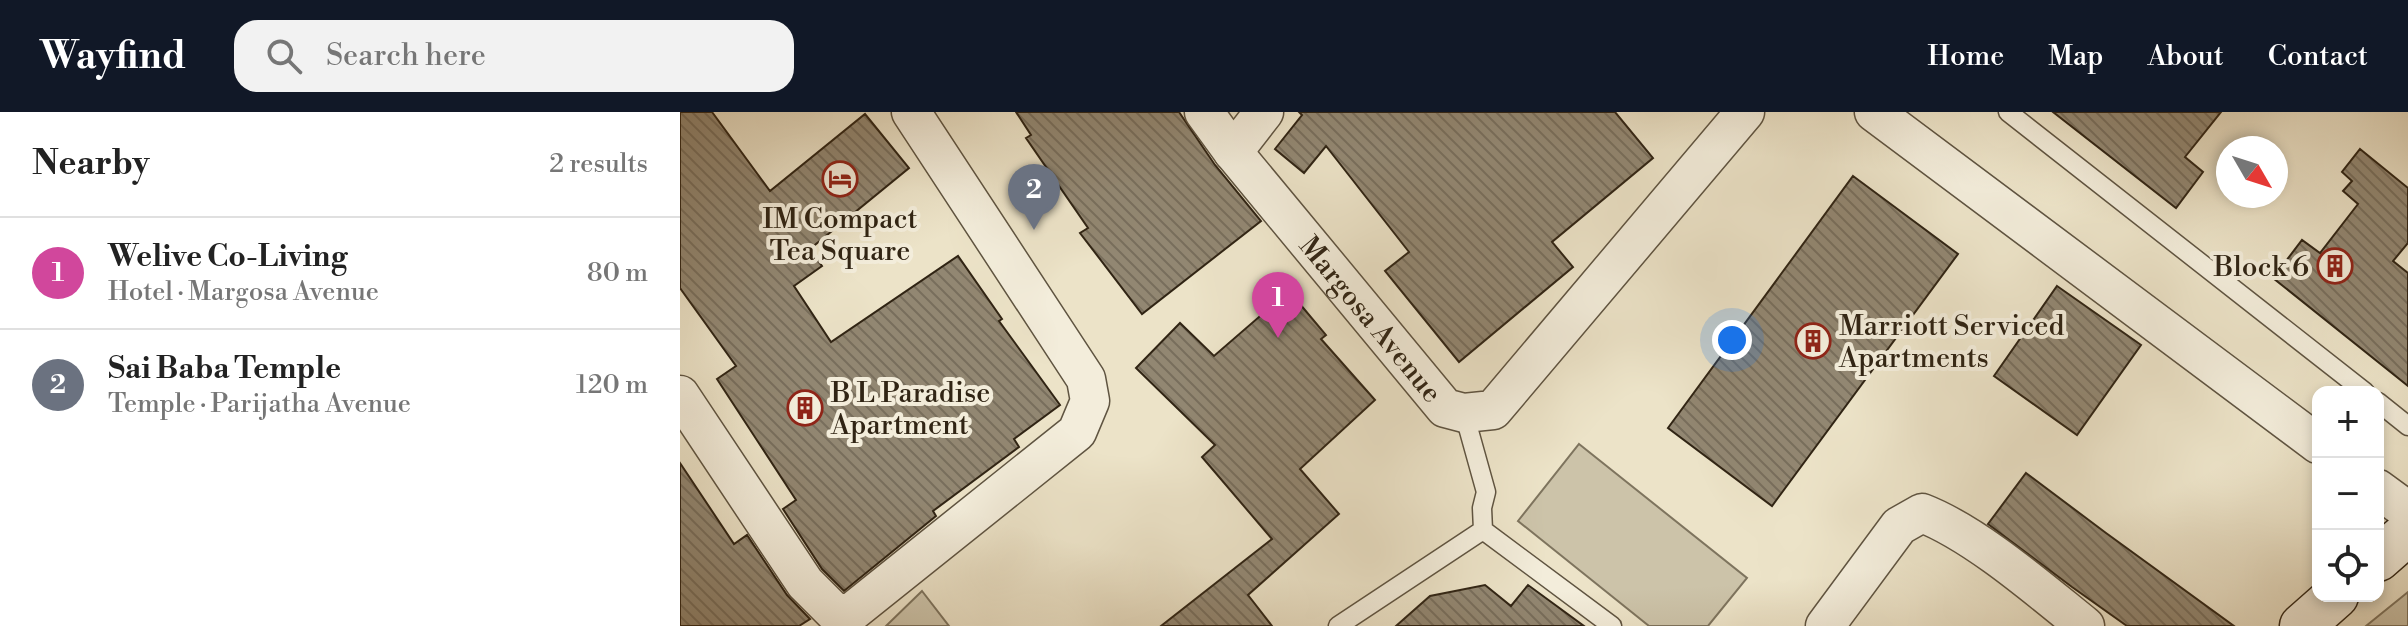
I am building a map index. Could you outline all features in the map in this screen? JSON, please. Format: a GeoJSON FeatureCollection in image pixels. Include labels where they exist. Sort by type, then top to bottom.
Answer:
{"type":"FeatureCollection","features":[{"type":"Feature","properties":{"kind":"street"},"geometry":{"type":"LineString","coordinates":[[680,395],[805,583],[841,620],[1077,432],[1090,401],[1086,379],[911,112]]}},
{"type":"Feature","properties":{"kind":"street","name":"Margosa Avenue"},"geometry":{"type":"LineString","coordinates":[[1204,112],[1233,152],[1445,408],[1464,413],[1493,410],[1745,112]]}},
{"type":"Feature","properties":{"kind":"street"},"geometry":{"type":"LineString","coordinates":[[1233,152],[1264,112]]}},
{"type":"Feature","properties":{"kind":"street"},"geometry":{"type":"LineString","coordinates":[[1874,112],[2312,440]]}},
{"type":"Feature","properties":{"kind":"street"},"geometry":{"type":"LineString","coordinates":[[2384,493],[2408,511]]}},
{"type":"Feature","properties":{"kind":"street"},"geometry":{"type":"LineString","coordinates":[[1825,626],[1899,526],[1922,513],[1942,521],[1983,549],[2085,626]]}},
{"type":"Feature","properties":{"kind":"street"},"geometry":{"type":"LineString","coordinates":[[2384,554],[2408,533]]}},
{"type":"Feature","properties":{"kind":"street"},"geometry":{"type":"LineString","coordinates":[[2302,626],[2329,602]]}},
{"type":"Feature","properties":{"kind":"lane"},"geometry":{"type":"LineString","coordinates":[[2008,112],[2357,386]]}},
{"type":"Feature","properties":{"kind":"lane"},"geometry":{"type":"LineString","coordinates":[[2384,407],[2408,426]]}},
{"type":"Feature","properties":{"kind":"lane"},"geometry":{"type":"LineString","coordinates":[[1464,413],[1486,492],[1482,508],[1483,530]]}},
{"type":"Feature","properties":{"kind":"lane"},"geometry":{"type":"LineString","coordinates":[[1338,626],[1483,530]]}},
{"type":"Feature","properties":{"kind":"lane"},"geometry":{"type":"LineString","coordinates":[[1483,530],[1612,626]]}},
{"type":"Feature","properties":{"kind":"shaded area"},"geometry":{"type":"Polygon","coordinates":[[[1579,444],[1747,578],[1708,626],[1649,626],[1518,521],[1579,444]]]}},
{"type":"Feature","properties":{"kind":"shaded area"},"geometry":{"type":"Polygon","coordinates":[[[922,591],[949,626],[886,626],[922,591]]]}},
{"type":"Feature","properties":{"kind":"shaded area"},"geometry":{"type":"Polygon","coordinates":[[[2408,592],[2408,626],[2366,626],[2408,592]]]}},
{"type":"Feature","properties":{"kind":"building"},"geometry":{"type":"Polygon","coordinates":[[[680,112],[712,112],[770,191],[865,114],[909,168],[810,249],[822,266],[794,286],[831,342],[958,256],[1002,319],[999,321],[1060,405],[1014,439],[1019,447],[933,511],[936,516],[844,591],[822,569],[783,509],[796,500],[717,379],[736,366],[680,288],[680,112]]]}},
{"type":"Feature","properties":{"kind":"building"},"geometry":{"type":"Polygon","coordinates":[[[1016,112],[1179,112],[1215,165],[1261,221],[1142,314],[1080,233],[1088,228],[1026,138],[1031,135],[1016,112]]]}},
{"type":"Feature","properties":{"kind":"building"},"geometry":{"type":"Polygon","coordinates":[[[1299,112],[1615,112],[1653,158],[1552,242],[1573,267],[1459,362],[1385,271],[1409,252],[1326,146],[1304,173],[1275,149],[1302,115],[1299,112]]]}},
{"type":"Feature","properties":{"kind":"building"},"geometry":{"type":"Polygon","coordinates":[[[2053,112],[2221,112],[2185,157],[2203,172],[2176,208],[2053,112]]]}},
{"type":"Feature","properties":{"kind":"building","name":"Block 6"},"geometry":{"type":"Polygon","coordinates":[[[2360,149],[2408,188],[2408,243],[2393,261],[2408,273],[2408,386],[2273,278],[2302,240],[2320,253],[2358,204],[2343,191],[2352,181],[2342,172],[2360,149]]]}},
{"type":"Feature","properties":{"kind":"building","name":"Marriott Serviced Apartments"},"geometry":{"type":"Polygon","coordinates":[[[1853,176],[1958,254],[1772,506],[1668,428],[1853,176]]]}},
{"type":"Feature","properties":{"kind":"building"},"geometry":{"type":"Polygon","coordinates":[[[2057,286],[2141,345],[2077,435],[1994,376],[2057,286]]]}},
{"type":"Feature","properties":{"kind":"building"},"geometry":{"type":"Polygon","coordinates":[[[1289,291],[1326,335],[1321,339],[1375,400],[1300,469],[1339,514],[1248,595],[1272,626],[1161,626],[1272,539],[1202,457],[1215,445],[1136,368],[1180,323],[1214,356],[1289,291]]]}},
{"type":"Feature","properties":{"kind":"building"},"geometry":{"type":"Polygon","coordinates":[[[680,463],[734,544],[747,535],[787,595],[810,619],[799,626],[680,626],[680,463]]]}},
{"type":"Feature","properties":{"kind":"building"},"geometry":{"type":"Polygon","coordinates":[[[2026,473],[2234,626],[2127,626],[2072,587],[1988,524],[2026,473]]]}},
{"type":"Feature","properties":{"kind":"building"},"geometry":{"type":"Polygon","coordinates":[[[1485,585],[1511,606],[1528,585],[1584,626],[1396,626],[1430,596],[1485,585]]]}},
{"type":"Feature","properties":{"kind":"place","name":"IM Compact Tea Square"},"geometry":{"type":"Point","coordinates":[840,179]}},
{"type":"Feature","properties":{"kind":"place","name":"Sai Baba Temple"},"geometry":{"type":"Point","coordinates":[1034,230]}},
{"type":"Feature","properties":{"kind":"place","name":"Block 6"},"geometry":{"type":"Point","coordinates":[2335,266]}},
{"type":"Feature","properties":{"kind":"place","name":"Welive Co-Living"},"geometry":{"type":"Point","coordinates":[1278,338]}},
{"type":"Feature","properties":{"kind":"place","name":"Marriott Serviced Apartments"},"geometry":{"type":"Point","coordinates":[1813,341]}},
{"type":"Feature","properties":{"kind":"place","name":"B L Paradise Apartment"},"geometry":{"type":"Point","coordinates":[805,408]}}]}
